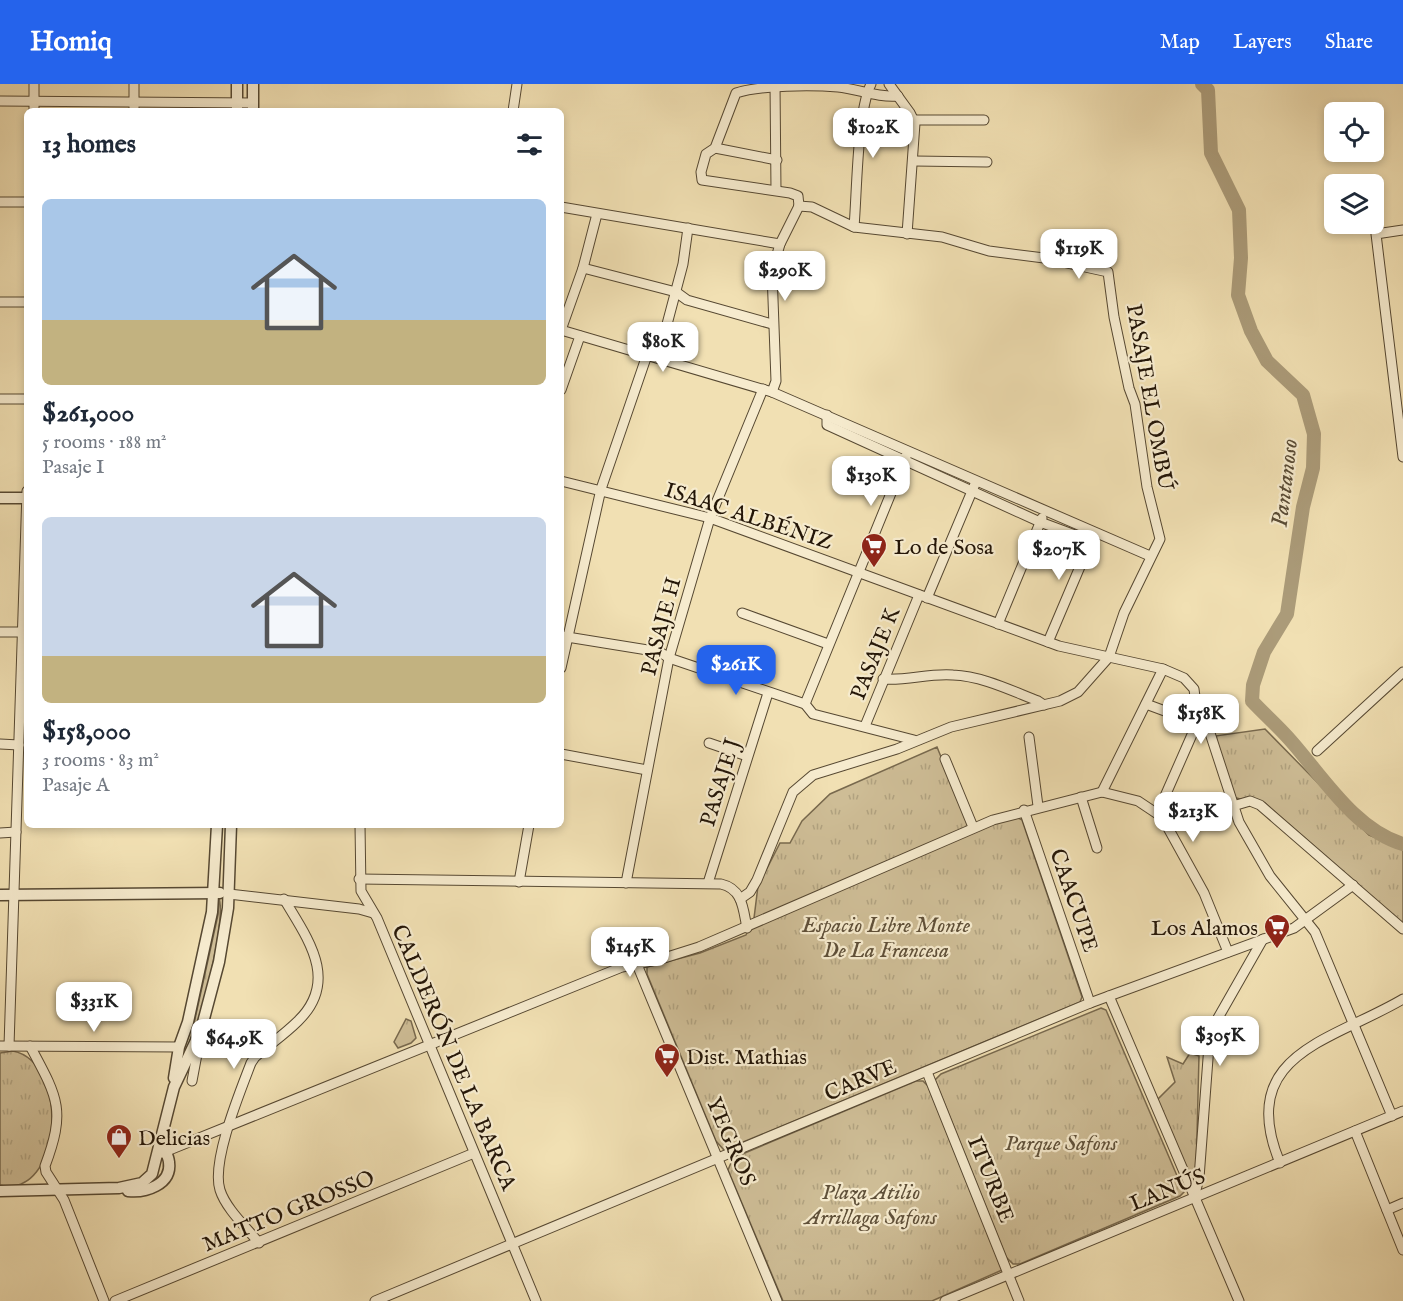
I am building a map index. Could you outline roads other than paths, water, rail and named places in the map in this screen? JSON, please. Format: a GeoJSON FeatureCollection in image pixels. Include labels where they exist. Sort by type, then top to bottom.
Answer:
{"type":"FeatureCollection","features":[{"type":"Feature","properties":{"kind":"street"},"geometry":{"type":"LineString","coordinates":[[34,84],[34,108]]}},
{"type":"Feature","properties":{"kind":"street"},"geometry":{"type":"LineString","coordinates":[[134,84],[134,106]]}},
{"type":"Feature","properties":{"kind":"street"},"geometry":{"type":"LineString","coordinates":[[237,84],[237,107]]}},
{"type":"Feature","properties":{"kind":"street"},"geometry":{"type":"LineString","coordinates":[[0,100],[134,106],[253,107],[253,84]]}},
{"type":"Feature","properties":{"kind":"street"},"geometry":{"type":"LineString","coordinates":[[513,108],[517,84]]}},
{"type":"Feature","properties":{"kind":"street"},"geometry":{"type":"LineString","coordinates":[[889,84],[913,120],[914,161],[908,234]]}},
{"type":"Feature","properties":{"kind":"street"},"geometry":{"type":"LineString","coordinates":[[799,206],[800,200],[795,194],[702,180],[700,172],[706,154],[715,148],[736,93],[775,87],[808,86],[869,88],[887,97],[898,96]]}},
{"type":"Feature","properties":{"kind":"street"},"geometry":{"type":"LineString","coordinates":[[775,87],[776,190]]}},
{"type":"Feature","properties":{"kind":"street"},"geometry":{"type":"LineString","coordinates":[[854,227],[869,88]]}},
{"type":"Feature","properties":{"kind":"street"},"geometry":{"type":"LineString","coordinates":[[913,120],[984,120]]}},
{"type":"Feature","properties":{"kind":"street"},"geometry":{"type":"LineString","coordinates":[[715,148],[777,160]]}},
{"type":"Feature","properties":{"kind":"street"},"geometry":{"type":"LineString","coordinates":[[914,161],[987,162]]}},
{"type":"Feature","properties":{"kind":"street"},"geometry":{"type":"LineString","coordinates":[[0,202],[24,202]]}},
{"type":"Feature","properties":{"kind":"street","name":"PASAJE EL OMBÚ"},"geometry":{"type":"LineString","coordinates":[[799,206],[812,207],[854,227],[942,237],[989,251],[1044,258],[1108,272],[1114,317],[1129,388],[1135,404],[1147,487],[1160,539],[1150,556]]}},
{"type":"Feature","properties":{"kind":"street","name":"PASAJE H"},"geometry":{"type":"LineString","coordinates":[[626,883],[669,658],[710,518],[767,390],[776,381],[771,281],[780,244],[799,206]]}},
{"type":"Feature","properties":{"kind":"street"},"geometry":{"type":"LineString","coordinates":[[564,208],[780,244]]}},
{"type":"Feature","properties":{"kind":"street"},"geometry":{"type":"LineString","coordinates":[[564,322],[583,268],[597,214]]}},
{"type":"Feature","properties":{"kind":"street"},"geometry":{"type":"LineString","coordinates":[[658,358],[676,292],[688,228]]}},
{"type":"Feature","properties":{"kind":"street"},"geometry":{"type":"LineString","coordinates":[[1403,230],[1376,234],[1403,457]]}},
{"type":"Feature","properties":{"kind":"street"},"geometry":{"type":"LineString","coordinates":[[583,268],[676,292],[687,300],[772,324]]}},
{"type":"Feature","properties":{"kind":"street"},"geometry":{"type":"LineString","coordinates":[[0,302],[24,302]]}},
{"type":"Feature","properties":{"kind":"street"},"geometry":{"type":"LineString","coordinates":[[564,331],[767,390],[827,415],[906,456],[974,486],[1045,511],[1150,556],[1124,613],[1109,657],[1078,692],[1060,701],[978,720],[914,740],[897,749],[813,774],[793,792],[758,879],[750,892],[740,899]]}},
{"type":"Feature","properties":{"kind":"street"},"geometry":{"type":"LineString","coordinates":[[564,381],[580,336]]}},
{"type":"Feature","properties":{"kind":"street"},"geometry":{"type":"LineString","coordinates":[[647,355],[601,489],[564,637],[660,652],[669,658],[805,704],[813,714],[914,740]]}},
{"type":"Feature","properties":{"kind":"street"},"geometry":{"type":"LineString","coordinates":[[0,399],[24,399]]}},
{"type":"Feature","properties":{"kind":"street"},"geometry":{"type":"LineString","coordinates":[[805,704],[906,456]]}},
{"type":"Feature","properties":{"kind":"street","name":"ISAAC ALBÉNIZ"},"geometry":{"type":"LineString","coordinates":[[564,482],[710,518],[1048,642],[1163,669],[1184,678],[1191,685],[1197,704],[1198,721]]}},
{"type":"Feature","properties":{"kind":"street"},"geometry":{"type":"LineString","coordinates":[[974,486],[1040,522],[1090,541]]}},
{"type":"Feature","properties":{"kind":"street","name":"PASAJE K"},"geometry":{"type":"LineString","coordinates":[[865,726],[883,679],[974,486]]}},
{"type":"Feature","properties":{"kind":"street"},"geometry":{"type":"LineString","coordinates":[[0,498],[24,498]]}},
{"type":"Feature","properties":{"kind":"street"},"geometry":{"type":"LineString","coordinates":[[998,624],[1045,511]]}},
{"type":"Feature","properties":{"kind":"street"},"geometry":{"type":"LineString","coordinates":[[1048,642],[1095,531]]}},
{"type":"Feature","properties":{"kind":"street"},"geometry":{"type":"LineString","coordinates":[[24,607],[23,726],[19,745],[4,1046],[179,1047]]}},
{"type":"Feature","properties":{"kind":"street"},"geometry":{"type":"LineString","coordinates":[[742,613],[828,644]]}},
{"type":"Feature","properties":{"kind":"street"},"geometry":{"type":"LineString","coordinates":[[0,632],[22,632]]}},
{"type":"Feature","properties":{"kind":"street"},"geometry":{"type":"LineString","coordinates":[[1102,792],[1163,669]]}},
{"type":"Feature","properties":{"kind":"street"},"geometry":{"type":"LineString","coordinates":[[1317,751],[1403,672]]}},
{"type":"Feature","properties":{"kind":"street"},"geometry":{"type":"LineString","coordinates":[[883,679],[903,681],[952,675],[966,677],[1044,705]]}},
{"type":"Feature","properties":{"kind":"street","name":"PASAJE J"},"geometry":{"type":"LineString","coordinates":[[708,883],[768,693]]}},
{"type":"Feature","properties":{"kind":"street"},"geometry":{"type":"LineString","coordinates":[[1146,704],[1205,724],[1212,734],[1239,822],[1270,876],[1318,938],[1392,1116]]}},
{"type":"Feature","properties":{"kind":"street"},"geometry":{"type":"LineString","coordinates":[[1158,812],[1198,721]]}},
{"type":"Feature","properties":{"kind":"street"},"geometry":{"type":"LineString","coordinates":[[1029,737],[1038,806]]}},
{"type":"Feature","properties":{"kind":"street"},"geometry":{"type":"LineString","coordinates":[[709,743],[747,756]]}},
{"type":"Feature","properties":{"kind":"street"},"geometry":{"type":"LineString","coordinates":[[0,744],[19,745]]}},
{"type":"Feature","properties":{"kind":"street"},"geometry":{"type":"LineString","coordinates":[[564,755],[647,770]]}},
{"type":"Feature","properties":{"kind":"street"},"geometry":{"type":"LineString","coordinates":[[945,759],[973,827]]}},
{"type":"Feature","properties":{"kind":"street"},"geometry":{"type":"LineString","coordinates":[[161,1153],[636,962],[679,954],[747,927],[973,827],[1038,806],[1102,792],[1132,799],[1158,812],[1178,842],[1204,893],[1228,952]]}},
{"type":"Feature","properties":{"kind":"street"},"geometry":{"type":"LineString","coordinates":[[1081,797],[1097,848]]}},
{"type":"Feature","properties":{"kind":"street"},"geometry":{"type":"LineString","coordinates":[[1233,806],[1250,801],[1260,805],[1403,929]]}},
{"type":"Feature","properties":{"kind":"street","name":"CAACUPE"},"geometry":{"type":"LineString","coordinates":[[1024,810],[1090,1003]]}},
{"type":"Feature","properties":{"kind":"street"},"geometry":{"type":"LineString","coordinates":[[0,1191],[119,1188],[142,1192],[158,1185],[169,1168],[161,1153],[161,1138],[174,1086],[179,1047],[188,1022],[203,958],[214,892],[217,828]]}},
{"type":"Feature","properties":{"kind":"street"},"geometry":{"type":"LineString","coordinates":[[192,1081],[201,1030],[226,928],[231,828]]}},
{"type":"Feature","properties":{"kind":"street","name":"CALDERÓN DE LA BARCA"},"geometry":{"type":"LineString","coordinates":[[360,828],[361,891],[373,913],[430,1046],[536,1301]]}},
{"type":"Feature","properties":{"kind":"street"},"geometry":{"type":"LineString","coordinates":[[519,882],[528,828]]}},
{"type":"Feature","properties":{"kind":"street"},"geometry":{"type":"LineString","coordinates":[[0,833],[16,832]]}},
{"type":"Feature","properties":{"kind":"street"},"geometry":{"type":"LineString","coordinates":[[360,879],[708,883],[731,887],[740,899],[747,927]]}},
{"type":"Feature","properties":{"kind":"street","name":"CARVE"},"geometry":{"type":"LineString","coordinates":[[375,1301],[1090,1003],[1263,939],[1305,921],[1353,885]]}},
{"type":"Feature","properties":{"kind":"street"},"geometry":{"type":"LineString","coordinates":[[0,896],[214,892],[284,899],[373,913]]}},
{"type":"Feature","properties":{"kind":"street"},"geometry":{"type":"LineString","coordinates":[[260,1243],[224,1199],[219,1190],[218,1180],[227,1128],[255,1057],[308,1010],[318,982],[318,968],[311,946],[284,899]]}},
{"type":"Feature","properties":{"kind":"street"},"geometry":{"type":"LineString","coordinates":[[1194,1198],[1199,1178],[1210,1032],[1263,939]]}},
{"type":"Feature","properties":{"kind":"street","name":"YEGROS"},"geometry":{"type":"LineString","coordinates":[[636,962],[777,1301]]}},
{"type":"Feature","properties":{"kind":"street"},"geometry":{"type":"LineString","coordinates":[[1108,996],[1239,1301]]}},
{"type":"Feature","properties":{"kind":"street"},"geometry":{"type":"LineString","coordinates":[[1280,1163],[1268,1120],[1272,1091],[1287,1065],[1310,1045],[1403,999]]}},
{"type":"Feature","properties":{"kind":"street"},"geometry":{"type":"LineString","coordinates":[[174,1086],[201,1030]]}},
{"type":"Feature","properties":{"kind":"street"},"geometry":{"type":"LineString","coordinates":[[30,1047],[48,1079],[57,1108],[57,1133],[45,1166],[48,1176],[58,1190],[104,1301]]}},
{"type":"Feature","properties":{"kind":"street","name":"ITURBE"},"geometry":{"type":"LineString","coordinates":[[927,1072],[1019,1301]]}},
{"type":"Feature","properties":{"kind":"street","name":"LANÚS"},"geometry":{"type":"LineString","coordinates":[[945,1301],[1403,1111]]}},
{"type":"Feature","properties":{"kind":"street"},"geometry":{"type":"LineString","coordinates":[[1355,1131],[1403,1251]]}},
{"type":"Feature","properties":{"kind":"street","name":"MATTO GROSSO"},"geometry":{"type":"LineString","coordinates":[[115,1301],[474,1153]]}},
{"type":"Feature","properties":{"kind":"street"},"geometry":{"type":"LineString","coordinates":[[1387,1210],[1403,1203]]}},
{"type":"Feature","properties":{"kind":"waterway","name":"Pantanoso"},"geometry":{"type":"LineString","coordinates":[[1202,84],[1208,90],[1211,153],[1239,210],[1241,258],[1238,295],[1251,331],[1267,361],[1303,395],[1314,434],[1313,468],[1303,507],[1287,614],[1264,652],[1253,685],[1252,701],[1355,814],[1370,827],[1403,844]]}},
{"type":"Feature","properties":{"kind":"place","name":"Lo de Sosa"},"geometry":{"type":"Point","coordinates":[874,569]}},
{"type":"Feature","properties":{"kind":"place","name":"Los Alamos"},"geometry":{"type":"Point","coordinates":[1277,950]}},
{"type":"Feature","properties":{"kind":"place","name":"Dist. Mathias"},"geometry":{"type":"Point","coordinates":[667,1079]}},
{"type":"Feature","properties":{"kind":"place","name":"Delicias"},"geometry":{"type":"Point","coordinates":[119,1160]}},
{"type":"Feature","properties":{"kind":"park label","name":"Espacio Libre Monte De La Francesa"},"geometry":{"type":"Point","coordinates":[886,936]}},
{"type":"Feature","properties":{"kind":"park label","name":"Parque Safons"},"geometry":{"type":"Point","coordinates":[1061,1142]}},
{"type":"Feature","properties":{"kind":"park label","name":"Plaza Atilio Arrillaga Safons"},"geometry":{"type":"Point","coordinates":[871,1204]}}]}
